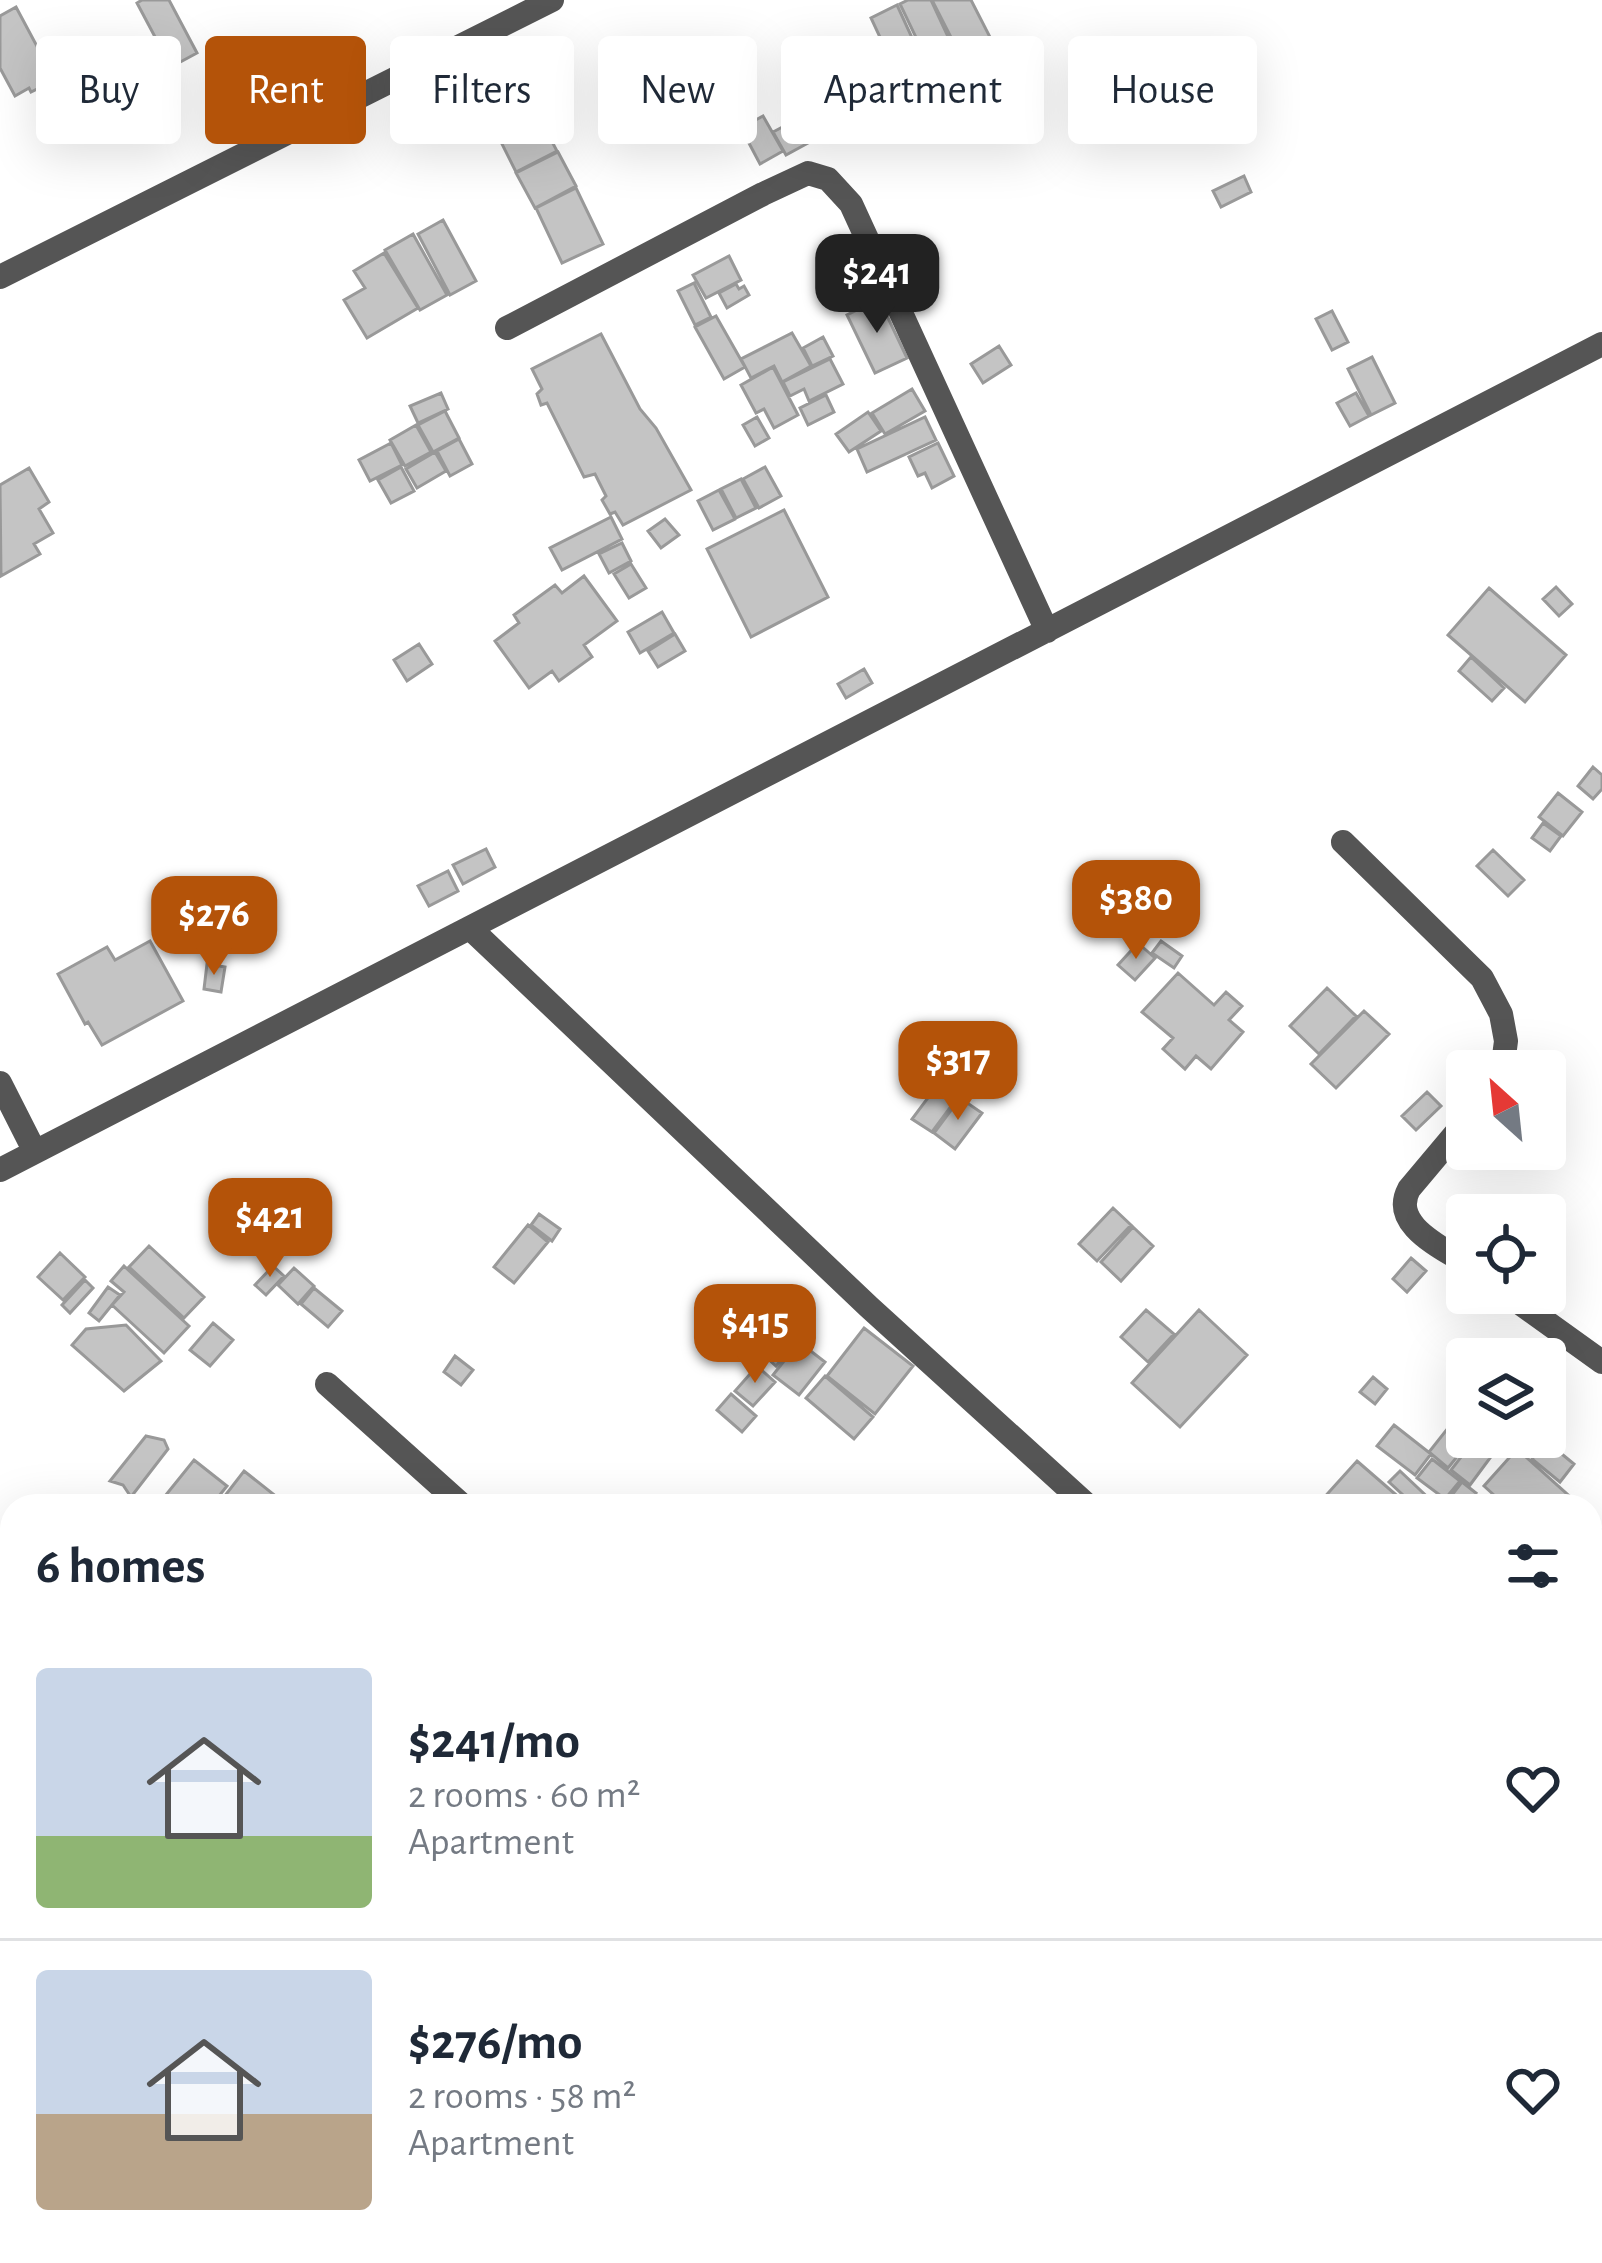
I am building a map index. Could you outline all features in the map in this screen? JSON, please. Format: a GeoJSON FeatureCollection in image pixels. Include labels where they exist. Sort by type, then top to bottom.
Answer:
{"type":"FeatureCollection","features":[{"type":"Feature","properties":{"kind":"street"},"geometry":{"type":"LineString","coordinates":[[0,277],[552,0]]}},
{"type":"Feature","properties":{"kind":"street"},"geometry":{"type":"LineString","coordinates":[[508,328],[808,173],[828,179],[851,204],[1047,631]]}},
{"type":"Feature","properties":{"kind":"street"},"geometry":{"type":"LineString","coordinates":[[0,1170],[1602,344]]}},
{"type":"Feature","properties":{"kind":"street"},"geometry":{"type":"LineString","coordinates":[[1343,842],[1482,978],[1501,1014],[1504,1050]]}},
{"type":"Feature","properties":{"kind":"street"},"geometry":{"type":"LineString","coordinates":[[471,929],[868,1307],[1075,1494]]}},
{"type":"Feature","properties":{"kind":"street"},"geometry":{"type":"LineString","coordinates":[[0,1083],[35,1152]]}},
{"type":"Feature","properties":{"kind":"street"},"geometry":{"type":"LineString","coordinates":[[1446,1145],[1409,1189],[1403,1209],[1410,1223],[1446,1249]]}},
{"type":"Feature","properties":{"kind":"street"},"geometry":{"type":"LineString","coordinates":[[1536,1314],[1602,1362]]}},
{"type":"Feature","properties":{"kind":"street"},"geometry":{"type":"LineString","coordinates":[[327,1384],[450,1494]]}},
{"type":"Feature","properties":{"kind":"building"},"geometry":{"type":"Polygon","coordinates":[[[169,0],[197,53],[181,62],[181,36],[155,36],[137,3],[169,0]]]}},
{"type":"Feature","properties":{"kind":"building"},"geometry":{"type":"Polygon","coordinates":[[[931,0],[948,36],[915,36],[900,4],[931,0]]]}},
{"type":"Feature","properties":{"kind":"building"},"geometry":{"type":"Polygon","coordinates":[[[932,0],[971,0],[989,36],[950,36],[932,0]]]}},
{"type":"Feature","properties":{"kind":"building"},"geometry":{"type":"Polygon","coordinates":[[[897,5],[911,36],[879,36],[871,18],[897,5]]]}},
{"type":"Feature","properties":{"kind":"building"},"geometry":{"type":"Polygon","coordinates":[[[16,7],[36,44],[36,90],[31,92],[29,88],[15,96],[0,68],[0,16],[16,7]]]}},
{"type":"Feature","properties":{"kind":"building"},"geometry":{"type":"Polygon","coordinates":[[[763,116],[783,151],[760,164],[749,144],[757,144],[757,119],[763,116]]]}},
{"type":"Feature","properties":{"kind":"building"},"geometry":{"type":"Polygon","coordinates":[[[781,128],[781,144],[806,144],[786,155],[773,132],[781,128]]]}},
{"type":"Feature","properties":{"kind":"building"},"geometry":{"type":"Polygon","coordinates":[[[502,144],[553,144],[557,151],[516,172],[502,144]]]}},
{"type":"Feature","properties":{"kind":"building"},"geometry":{"type":"Polygon","coordinates":[[[558,152],[576,186],[535,208],[516,173],[558,152]]]}},
{"type":"Feature","properties":{"kind":"building"},"geometry":{"type":"Polygon","coordinates":[[[1244,176],[1251,192],[1221,207],[1213,191],[1244,176]]]}},
{"type":"Feature","properties":{"kind":"building"},"geometry":{"type":"Polygon","coordinates":[[[576,188],[603,244],[562,263],[536,208],[576,188]]]}},
{"type":"Feature","properties":{"kind":"building"},"geometry":{"type":"Polygon","coordinates":[[[443,220],[476,281],[450,295],[418,234],[443,220]]]}},
{"type":"Feature","properties":{"kind":"building"},"geometry":{"type":"Polygon","coordinates":[[[413,234],[447,295],[420,310],[385,250],[413,234]]]}},
{"type":"Feature","properties":{"kind":"building"},"geometry":{"type":"Polygon","coordinates":[[[384,253],[418,308],[367,338],[344,300],[365,288],[354,271],[384,253]]]}},
{"type":"Feature","properties":{"kind":"building"},"geometry":{"type":"Polygon","coordinates":[[[729,256],[741,280],[706,298],[693,275],[729,256]]]}},
{"type":"Feature","properties":{"kind":"building"},"geometry":{"type":"Polygon","coordinates":[[[694,283],[711,317],[695,325],[678,291],[694,283]]]}},
{"type":"Feature","properties":{"kind":"building"},"geometry":{"type":"Polygon","coordinates":[[[736,284],[739,289],[744,286],[749,295],[727,308],[719,293],[736,284]]]}},
{"type":"Feature","properties":{"kind":"building"},"geometry":{"type":"Polygon","coordinates":[[[879,299],[907,358],[875,373],[847,315],[879,299]]]}},
{"type":"Feature","properties":{"kind":"building"},"geometry":{"type":"Polygon","coordinates":[[[1332,311],[1348,342],[1332,350],[1316,319],[1332,311]]]}},
{"type":"Feature","properties":{"kind":"building"},"geometry":{"type":"Polygon","coordinates":[[[716,316],[745,367],[724,379],[695,327],[716,316]]]}},
{"type":"Feature","properties":{"kind":"building"},"geometry":{"type":"Polygon","coordinates":[[[792,333],[811,366],[782,382],[774,366],[751,378],[741,359],[792,333]]]}},
{"type":"Feature","properties":{"kind":"building"},"geometry":{"type":"Polygon","coordinates":[[[601,334],[640,409],[691,490],[623,525],[602,500],[606,496],[595,474],[584,477],[547,403],[541,405],[537,394],[542,389],[532,369],[601,334]]]}},
{"type":"Feature","properties":{"kind":"building"},"geometry":{"type":"Polygon","coordinates":[[[823,337],[833,356],[812,366],[803,348],[823,337]]]}},
{"type":"Feature","properties":{"kind":"building"},"geometry":{"type":"Polygon","coordinates":[[[999,346],[1011,365],[983,383],[971,364],[999,346]]]}},
{"type":"Feature","properties":{"kind":"building"},"geometry":{"type":"Polygon","coordinates":[[[1372,357],[1395,403],[1371,415],[1348,369],[1372,357]]]}},
{"type":"Feature","properties":{"kind":"building"},"geometry":{"type":"Polygon","coordinates":[[[830,359],[843,384],[809,401],[804,389],[790,396],[783,382],[830,359]]]}},
{"type":"Feature","properties":{"kind":"building"},"geometry":{"type":"Polygon","coordinates":[[[773,367],[798,415],[774,428],[764,409],[756,413],[741,385],[773,367]]]}},
{"type":"Feature","properties":{"kind":"building"},"geometry":{"type":"Polygon","coordinates":[[[912,389],[925,411],[885,434],[872,413],[912,389]]]}},
{"type":"Feature","properties":{"kind":"building"},"geometry":{"type":"Polygon","coordinates":[[[441,393],[448,409],[418,423],[410,406],[441,393]]]}},
{"type":"Feature","properties":{"kind":"building"},"geometry":{"type":"Polygon","coordinates":[[[1356,393],[1369,416],[1350,426],[1337,403],[1356,393]]]}},
{"type":"Feature","properties":{"kind":"building"},"geometry":{"type":"Polygon","coordinates":[[[826,395],[834,412],[808,425],[800,408],[826,395]]]}},
{"type":"Feature","properties":{"kind":"building"},"geometry":{"type":"Polygon","coordinates":[[[445,411],[459,438],[433,452],[418,425],[445,411]]]}},
{"type":"Feature","properties":{"kind":"building"},"geometry":{"type":"Polygon","coordinates":[[[868,412],[881,431],[849,452],[836,434],[868,412]]]}},
{"type":"Feature","properties":{"kind":"building"},"geometry":{"type":"Polygon","coordinates":[[[757,417],[769,438],[755,446],[743,425],[757,417]]]}},
{"type":"Feature","properties":{"kind":"building"},"geometry":{"type":"Polygon","coordinates":[[[925,417],[936,440],[867,472],[857,449],[925,417]]]}},
{"type":"Feature","properties":{"kind":"building"},"geometry":{"type":"Polygon","coordinates":[[[416,425],[431,452],[405,466],[390,440],[416,425]]]}},
{"type":"Feature","properties":{"kind":"building"},"geometry":{"type":"Polygon","coordinates":[[[459,439],[472,464],[450,476],[437,451],[459,439]]]}},
{"type":"Feature","properties":{"kind":"building"},"geometry":{"type":"Polygon","coordinates":[[[391,443],[402,465],[370,481],[359,460],[391,443]]]}},
{"type":"Feature","properties":{"kind":"building"},"geometry":{"type":"Polygon","coordinates":[[[938,443],[954,476],[932,488],[925,473],[918,476],[909,457],[938,443]]]}},
{"type":"Feature","properties":{"kind":"building"},"geometry":{"type":"Polygon","coordinates":[[[435,452],[446,471],[417,488],[406,469],[435,452]]]}},
{"type":"Feature","properties":{"kind":"building"},"geometry":{"type":"Polygon","coordinates":[[[401,467],[414,491],[391,503],[378,480],[401,467]]]}},
{"type":"Feature","properties":{"kind":"building"},"geometry":{"type":"Polygon","coordinates":[[[765,467],[781,496],[759,508],[743,479],[765,467]]]}},
{"type":"Feature","properties":{"kind":"building"},"geometry":{"type":"Polygon","coordinates":[[[29,468],[49,502],[39,509],[53,533],[34,544],[40,554],[1,576],[0,485],[29,468]]]}},
{"type":"Feature","properties":{"kind":"building"},"geometry":{"type":"Polygon","coordinates":[[[741,479],[756,508],[736,518],[721,489],[741,479]]]}},
{"type":"Feature","properties":{"kind":"building"},"geometry":{"type":"Polygon","coordinates":[[[719,490],[735,519],[713,530],[698,501],[719,490]]]}},
{"type":"Feature","properties":{"kind":"building"},"geometry":{"type":"Polygon","coordinates":[[[784,510],[828,597],[751,637],[707,549],[784,510]]]}},
{"type":"Feature","properties":{"kind":"building"},"geometry":{"type":"Polygon","coordinates":[[[611,517],[622,539],[562,570],[550,548],[611,517]]]}},
{"type":"Feature","properties":{"kind":"building"},"geometry":{"type":"Polygon","coordinates":[[[665,519],[679,535],[661,548],[648,531],[665,519]]]}},
{"type":"Feature","properties":{"kind":"building"},"geometry":{"type":"Polygon","coordinates":[[[622,543],[631,561],[609,573],[599,554],[622,543]]]}},
{"type":"Feature","properties":{"kind":"building"},"geometry":{"type":"Polygon","coordinates":[[[631,564],[646,588],[629,598],[614,574],[631,564]]]}},
{"type":"Feature","properties":{"kind":"building"},"geometry":{"type":"Polygon","coordinates":[[[584,576],[617,621],[584,645],[592,657],[559,681],[552,671],[529,688],[495,641],[519,623],[514,615],[555,585],[562,593],[584,576]]]}},
{"type":"Feature","properties":{"kind":"building"},"geometry":{"type":"Polygon","coordinates":[[[1556,587],[1572,604],[1559,616],[1543,599],[1556,587]]]}},
{"type":"Feature","properties":{"kind":"building"},"geometry":{"type":"Polygon","coordinates":[[[1489,588],[1566,655],[1525,702],[1448,635],[1489,588]]]}},
{"type":"Feature","properties":{"kind":"building"},"geometry":{"type":"Polygon","coordinates":[[[662,612],[674,633],[640,653],[628,632],[662,612]]]}},
{"type":"Feature","properties":{"kind":"building"},"geometry":{"type":"Polygon","coordinates":[[[675,634],[685,651],[658,667],[648,651],[675,634]]]}},
{"type":"Feature","properties":{"kind":"building"},"geometry":{"type":"Polygon","coordinates":[[[419,644],[432,664],[407,681],[394,660],[419,644]]]}},
{"type":"Feature","properties":{"kind":"building"},"geometry":{"type":"Polygon","coordinates":[[[1471,657],[1504,688],[1492,701],[1459,671],[1471,657]]]}},
{"type":"Feature","properties":{"kind":"building"},"geometry":{"type":"Polygon","coordinates":[[[864,669],[872,683],[846,698],[838,684],[864,669]]]}},
{"type":"Feature","properties":{"kind":"building"},"geometry":{"type":"Polygon","coordinates":[[[1593,767],[1602,775],[1602,789],[1593,799],[1578,786],[1593,767]]]}},
{"type":"Feature","properties":{"kind":"building"},"geometry":{"type":"Polygon","coordinates":[[[1558,793],[1582,812],[1563,836],[1539,817],[1558,793]]]}},
{"type":"Feature","properties":{"kind":"building"},"geometry":{"type":"Polygon","coordinates":[[[1543,823],[1561,836],[1550,851],[1532,838],[1543,823]]]}},
{"type":"Feature","properties":{"kind":"building"},"geometry":{"type":"Polygon","coordinates":[[[486,849],[495,867],[463,884],[453,865],[486,849]]]}},
{"type":"Feature","properties":{"kind":"building"},"geometry":{"type":"Polygon","coordinates":[[[1493,850],[1524,880],[1508,896],[1477,866],[1493,850]]]}},
{"type":"Feature","properties":{"kind":"building"},"geometry":{"type":"Polygon","coordinates":[[[448,871],[458,891],[429,906],[418,886],[448,871]]]}},
{"type":"Feature","properties":{"kind":"building"},"geometry":{"type":"Polygon","coordinates":[[[150,941],[183,1001],[102,1045],[58,974],[107,947],[115,960],[150,941]]]}},
{"type":"Feature","properties":{"kind":"building"},"geometry":{"type":"Polygon","coordinates":[[[1161,941],[1182,956],[1174,968],[1152,953],[1161,941]]]}},
{"type":"Feature","properties":{"kind":"building"},"geometry":{"type":"Polygon","coordinates":[[[1138,943],[1155,958],[1135,980],[1118,965],[1138,943]]]}},
{"type":"Feature","properties":{"kind":"building"},"geometry":{"type":"Polygon","coordinates":[[[207,964],[225,967],[221,992],[204,989],[207,964]]]}},
{"type":"Feature","properties":{"kind":"building"},"geometry":{"type":"Polygon","coordinates":[[[1178,973],[1214,1005],[1226,992],[1242,1006],[1229,1020],[1243,1032],[1211,1069],[1196,1056],[1185,1069],[1163,1049],[1173,1038],[1142,1012],[1178,973]]]}},
{"type":"Feature","properties":{"kind":"building"},"geometry":{"type":"Polygon","coordinates":[[[1327,988],[1356,1016],[1319,1054],[1290,1026],[1327,988]]]}},
{"type":"Feature","properties":{"kind":"building"},"geometry":{"type":"Polygon","coordinates":[[[1364,1011],[1389,1034],[1336,1088],[1311,1064],[1364,1011]]]}},
{"type":"Feature","properties":{"kind":"building"},"geometry":{"type":"Polygon","coordinates":[[[939,1083],[958,1097],[932,1132],[912,1119],[939,1083]]]}},
{"type":"Feature","properties":{"kind":"building"},"geometry":{"type":"Polygon","coordinates":[[[1427,1092],[1441,1106],[1416,1130],[1402,1116],[1427,1092]]]}},
{"type":"Feature","properties":{"kind":"building"},"geometry":{"type":"Polygon","coordinates":[[[960,1098],[982,1113],[955,1149],[934,1133],[960,1098]]]}},
{"type":"Feature","properties":{"kind":"building"},"geometry":{"type":"Polygon","coordinates":[[[1113,1208],[1131,1225],[1097,1261],[1079,1244],[1113,1208]]]}},
{"type":"Feature","properties":{"kind":"building"},"geometry":{"type":"Polygon","coordinates":[[[539,1214],[560,1229],[552,1241],[531,1225],[539,1214]]]}},
{"type":"Feature","properties":{"kind":"building"},"geometry":{"type":"Polygon","coordinates":[[[262,1219],[282,1236],[265,1256],[245,1239],[262,1219]]]}},
{"type":"Feature","properties":{"kind":"building"},"geometry":{"type":"Polygon","coordinates":[[[528,1225],[548,1242],[514,1283],[494,1267],[528,1225]]]}},
{"type":"Feature","properties":{"kind":"building"},"geometry":{"type":"Polygon","coordinates":[[[1133,1227],[1153,1246],[1121,1281],[1101,1262],[1133,1227]]]}},
{"type":"Feature","properties":{"kind":"building"},"geometry":{"type":"Polygon","coordinates":[[[149,1246],[204,1297],[184,1318],[129,1267],[149,1246]]]}},
{"type":"Feature","properties":{"kind":"building"},"geometry":{"type":"Polygon","coordinates":[[[60,1253],[85,1277],[63,1300],[38,1277],[60,1253]]]}},
{"type":"Feature","properties":{"kind":"building"},"geometry":{"type":"Polygon","coordinates":[[[1411,1258],[1426,1271],[1407,1292],[1393,1279],[1411,1258]]]}},
{"type":"Feature","properties":{"kind":"building"},"geometry":{"type":"Polygon","coordinates":[[[124,1266],[189,1326],[164,1353],[112,1305],[124,1292],[111,1281],[124,1266]]]}},
{"type":"Feature","properties":{"kind":"building"},"geometry":{"type":"Polygon","coordinates":[[[273,1266],[284,1276],[266,1295],[255,1285],[273,1266]]]}},
{"type":"Feature","properties":{"kind":"building"},"geometry":{"type":"Polygon","coordinates":[[[294,1268],[314,1286],[298,1304],[278,1285],[294,1268]]]}},
{"type":"Feature","properties":{"kind":"building"},"geometry":{"type":"Polygon","coordinates":[[[85,1280],[93,1288],[70,1313],[62,1305],[85,1280]]]}},
{"type":"Feature","properties":{"kind":"building"},"geometry":{"type":"Polygon","coordinates":[[[108,1287],[120,1295],[99,1321],[89,1313],[108,1287]]]}},
{"type":"Feature","properties":{"kind":"building"},"geometry":{"type":"Polygon","coordinates":[[[314,1288],[342,1311],[328,1327],[301,1304],[314,1288]]]}},
{"type":"Feature","properties":{"kind":"building"},"geometry":{"type":"Polygon","coordinates":[[[1146,1310],[1174,1334],[1148,1362],[1121,1337],[1146,1310]]]}},
{"type":"Feature","properties":{"kind":"building"},"geometry":{"type":"Polygon","coordinates":[[[1199,1310],[1247,1355],[1180,1427],[1132,1383],[1199,1310]]]}},
{"type":"Feature","properties":{"kind":"building"},"geometry":{"type":"Polygon","coordinates":[[[213,1323],[233,1340],[210,1366],[190,1350],[213,1323]]]}},
{"type":"Feature","properties":{"kind":"building"},"geometry":{"type":"Polygon","coordinates":[[[126,1325],[161,1361],[124,1391],[72,1345],[86,1329],[126,1325]]]}},
{"type":"Feature","properties":{"kind":"building"},"geometry":{"type":"Polygon","coordinates":[[[788,1327],[800,1338],[776,1366],[764,1355],[788,1327]]]}},
{"type":"Feature","properties":{"kind":"building"},"geometry":{"type":"Polygon","coordinates":[[[864,1328],[913,1366],[875,1414],[827,1376],[864,1328]]]}},
{"type":"Feature","properties":{"kind":"building"},"geometry":{"type":"Polygon","coordinates":[[[799,1342],[825,1362],[799,1395],[773,1375],[799,1342]]]}},
{"type":"Feature","properties":{"kind":"building"},"geometry":{"type":"Polygon","coordinates":[[[455,1356],[473,1370],[461,1385],[444,1372],[455,1356]]]}},
{"type":"Feature","properties":{"kind":"building"},"geometry":{"type":"Polygon","coordinates":[[[757,1366],[775,1382],[753,1406],[735,1391],[757,1366]]]}},
{"type":"Feature","properties":{"kind":"building"},"geometry":{"type":"Polygon","coordinates":[[[825,1376],[873,1417],[854,1439],[806,1398],[825,1376]]]}},
{"type":"Feature","properties":{"kind":"building"},"geometry":{"type":"Polygon","coordinates":[[[1373,1377],[1387,1389],[1375,1404],[1360,1392],[1373,1377]]]}},
{"type":"Feature","properties":{"kind":"building"},"geometry":{"type":"Polygon","coordinates":[[[731,1394],[756,1416],[742,1432],[717,1410],[731,1394]]]}},
{"type":"Feature","properties":{"kind":"building"},"geometry":{"type":"Polygon","coordinates":[[[1394,1425],[1431,1454],[1415,1475],[1377,1446],[1394,1425]]]}},
{"type":"Feature","properties":{"kind":"building"},"geometry":{"type":"Polygon","coordinates":[[[1446,1431],[1446,1458],[1456,1458],[1448,1468],[1429,1452],[1446,1431]]]}},
{"type":"Feature","properties":{"kind":"building"},"geometry":{"type":"Polygon","coordinates":[[[146,1436],[164,1440],[168,1449],[133,1494],[110,1481],[146,1436]]]}},
{"type":"Feature","properties":{"kind":"building"},"geometry":{"type":"Polygon","coordinates":[[[1566,1457],[1574,1464],[1560,1482],[1532,1459],[1566,1457]]]}},
{"type":"Feature","properties":{"kind":"building"},"geometry":{"type":"Polygon","coordinates":[[[1460,1458],[1490,1458],[1470,1485],[1451,1470],[1460,1458]]]}},
{"type":"Feature","properties":{"kind":"building"},"geometry":{"type":"Polygon","coordinates":[[[1509,1458],[1527,1458],[1567,1494],[1493,1494],[1484,1486],[1509,1458]]]}},
{"type":"Feature","properties":{"kind":"building"},"geometry":{"type":"Polygon","coordinates":[[[1432,1459],[1460,1481],[1449,1494],[1438,1494],[1417,1478],[1432,1459]]]}},
{"type":"Feature","properties":{"kind":"building"},"geometry":{"type":"Polygon","coordinates":[[[194,1460],[227,1486],[221,1494],[167,1494],[194,1460]]]}},
{"type":"Feature","properties":{"kind":"building"},"geometry":{"type":"Polygon","coordinates":[[[1357,1461],[1395,1494],[1327,1494],[1357,1461]]]}},
{"type":"Feature","properties":{"kind":"building"},"geometry":{"type":"Polygon","coordinates":[[[244,1471],[273,1494],[226,1494],[244,1471]]]}},
{"type":"Feature","properties":{"kind":"building"},"geometry":{"type":"Polygon","coordinates":[[[1400,1471],[1424,1494],[1402,1494],[1389,1482],[1400,1471]]]}},
{"type":"Feature","properties":{"kind":"building"},"geometry":{"type":"Polygon","coordinates":[[[1462,1482],[1476,1493],[1475,1494],[1453,1494],[1462,1482]]]}}]}
